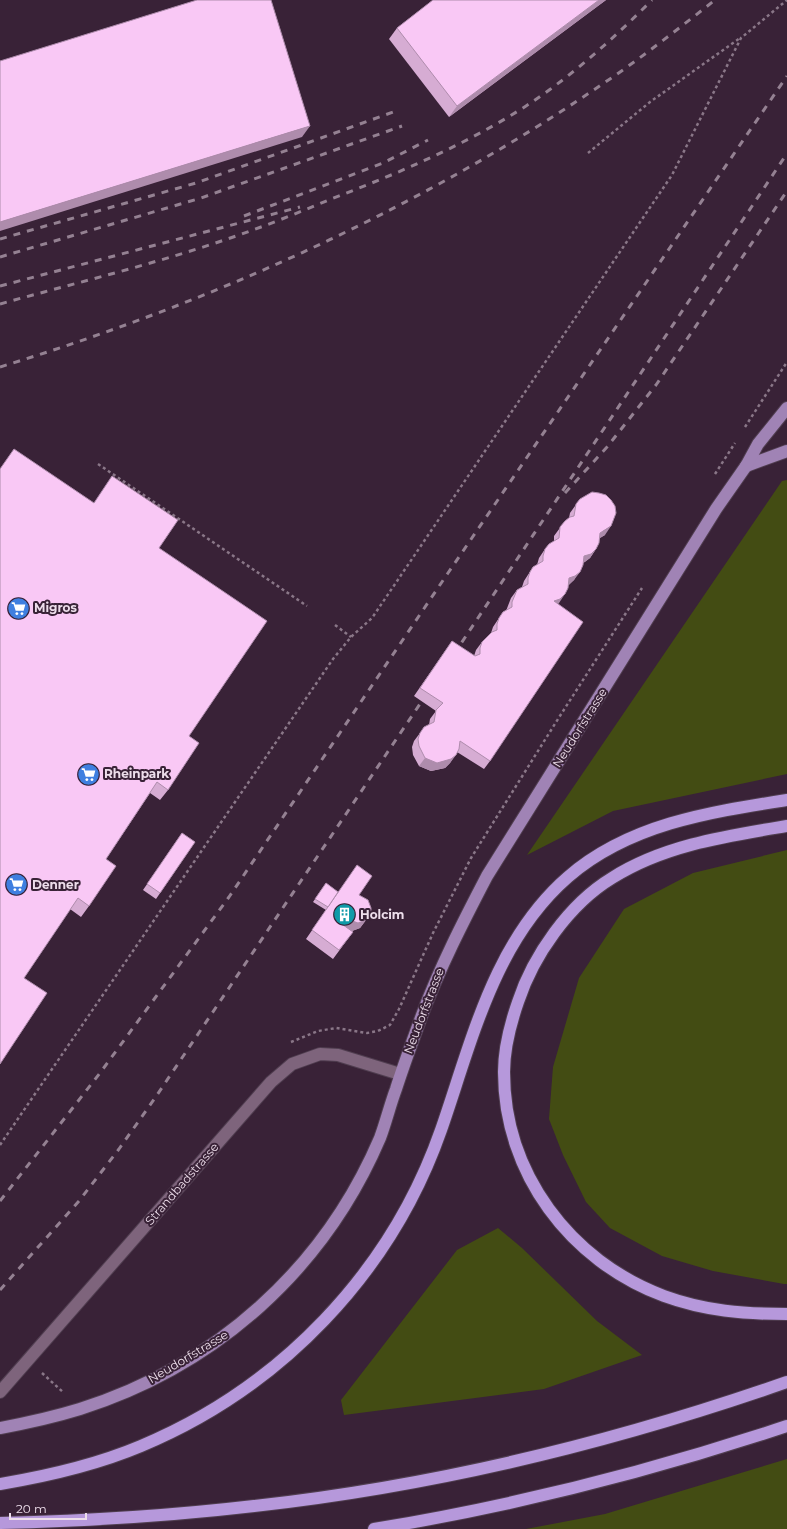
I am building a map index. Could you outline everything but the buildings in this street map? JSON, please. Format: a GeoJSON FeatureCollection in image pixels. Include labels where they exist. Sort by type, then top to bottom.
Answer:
{"type":"FeatureCollection","features":[{"type":"Feature","properties":{"kind":"highway"},"geometry":{"type":"LineString","coordinates":[[0,1484],[30,1479],[87,1465],[140,1447],[188,1424],[234,1396],[254,1383],[292,1351],[328,1317],[362,1277],[387,1241],[410,1202],[433,1152],[475,1028],[491,988],[509,951],[528,921],[539,907],[566,878],[580,867],[611,847],[630,837],[666,824],[696,816],[787,800]]}},
{"type":"Feature","properties":{"kind":"highway"},"geometry":{"type":"LineString","coordinates":[[787,826],[726,836],[669,851],[631,866],[610,878],[592,893],[569,915],[547,944],[530,972],[520,994],[508,1034],[504,1071],[507,1107],[511,1127],[527,1173],[553,1216],[590,1254],[632,1282],[665,1296],[702,1307],[733,1312],[752,1314],[787,1314]]}},
{"type":"Feature","properties":{"kind":"highway"},"geometry":{"type":"LineString","coordinates":[[0,1523],[110,1520],[185,1514],[256,1506],[390,1486],[461,1472],[586,1443],[717,1405],[787,1382]]}},
{"type":"Feature","properties":{"kind":"highway"},"geometry":{"type":"LineString","coordinates":[[374,1529],[530,1499],[714,1450],[787,1426]]}},
{"type":"Feature","properties":{"kind":"main road","name":"Neudorfstrasse"},"geometry":{"type":"LineString","coordinates":[[0,1428],[36,1421],[80,1409],[120,1395],[162,1375],[196,1356],[233,1330],[254,1312],[305,1260],[330,1228],[354,1191],[380,1137],[400,1074],[438,974],[455,937],[487,876],[716,509],[746,466],[758,444],[787,408]]}},
{"type":"Feature","properties":{"kind":"main road"},"geometry":{"type":"LineString","coordinates":[[746,466],[787,451]]}},
{"type":"Feature","properties":{"kind":"street","name":"Strandbadstrasse"},"geometry":{"type":"LineString","coordinates":[[0,1392],[271,1082],[292,1064],[320,1054],[338,1055],[400,1074]]}},
{"type":"Feature","properties":{"kind":"path"},"geometry":{"type":"LineString","coordinates":[[588,152],[650,102],[741,38],[787,0]]}},
{"type":"Feature","properties":{"kind":"path"},"geometry":{"type":"LineString","coordinates":[[0,1145],[333,659],[351,637],[372,618],[672,175],[741,38]]}},
{"type":"Feature","properties":{"kind":"path"},"geometry":{"type":"LineString","coordinates":[[98,464],[307,606]]}},
{"type":"Feature","properties":{"kind":"path"},"geometry":{"type":"LineString","coordinates":[[335,625],[351,637]]}},
{"type":"Feature","properties":{"kind":"path"},"geometry":{"type":"LineString","coordinates":[[27,1360],[64,1393]]}},
{"type":"Feature","properties":{"kind":"green space"},"geometry":{"type":"Polygon","coordinates":[[[787,480],[787,774],[613,811],[527,855],[782,481],[787,480]]]}},
{"type":"Feature","properties":{"kind":"green space"},"geometry":{"type":"Polygon","coordinates":[[[787,850],[787,1284],[784,1284],[713,1271],[662,1256],[610,1228],[586,1202],[563,1155],[549,1119],[553,1067],[579,978],[624,909],[693,873],[787,850]]]}},
{"type":"Feature","properties":{"kind":"green space"},"geometry":{"type":"Polygon","coordinates":[[[498,1228],[522,1248],[597,1321],[642,1355],[544,1389],[344,1415],[341,1400],[457,1250],[498,1228]]]}},
{"type":"Feature","properties":{"kind":"green space"},"geometry":{"type":"Polygon","coordinates":[[[787,1459],[787,1529],[526,1529],[605,1514],[787,1459]]]}},
{"type":"Feature","properties":{"kind":"railway"},"geometry":{"type":"LineString","coordinates":[[0,304],[148,264],[236,236],[356,189],[455,146],[526,106],[560,82],[592,56],[652,0]]}},
{"type":"Feature","properties":{"kind":"railway"},"geometry":{"type":"LineString","coordinates":[[0,367],[157,313],[235,282],[386,212],[459,173],[531,130],[601,85],[659,44],[715,0]]}},
{"type":"Feature","properties":{"kind":"railway"},"geometry":{"type":"LineString","coordinates":[[0,1201],[100,1073],[229,897],[787,76]]}},
{"type":"Feature","properties":{"kind":"railway"},"geometry":{"type":"LineString","coordinates":[[0,239],[196,183],[396,111]]}},
{"type":"Feature","properties":{"kind":"railway"},"geometry":{"type":"LineString","coordinates":[[0,257],[201,198],[402,126]]}},
{"type":"Feature","properties":{"kind":"railway"},"geometry":{"type":"LineString","coordinates":[[244,216],[383,163],[428,140]]}},
{"type":"Feature","properties":{"kind":"railway"},"geometry":{"type":"LineString","coordinates":[[454,654],[786,155]]}},
{"type":"Feature","properties":{"kind":"railway"},"geometry":{"type":"LineString","coordinates":[[565,493],[607,447],[656,385],[787,191]]}},
{"type":"Feature","properties":{"kind":"railway"},"geometry":{"type":"LineString","coordinates":[[0,286],[300,207]]}},
{"type":"Feature","properties":{"kind":"railway"},"geometry":{"type":"LineString","coordinates":[[0,1290],[79,1201],[119,1149],[155,1098],[428,692]]}},
{"type":"Feature","properties":{"kind":"place","name":"Migros"},"geometry":{"type":"Point","coordinates":[18,608]}},
{"type":"Feature","properties":{"kind":"place","name":"Rheinpark"},"geometry":{"type":"Point","coordinates":[89,774]}},
{"type":"Feature","properties":{"kind":"place","name":"Denner"},"geometry":{"type":"Point","coordinates":[16,885]}},
{"type":"Feature","properties":{"kind":"place","name":"Holcim"},"geometry":{"type":"Point","coordinates":[344,915]}}]}
